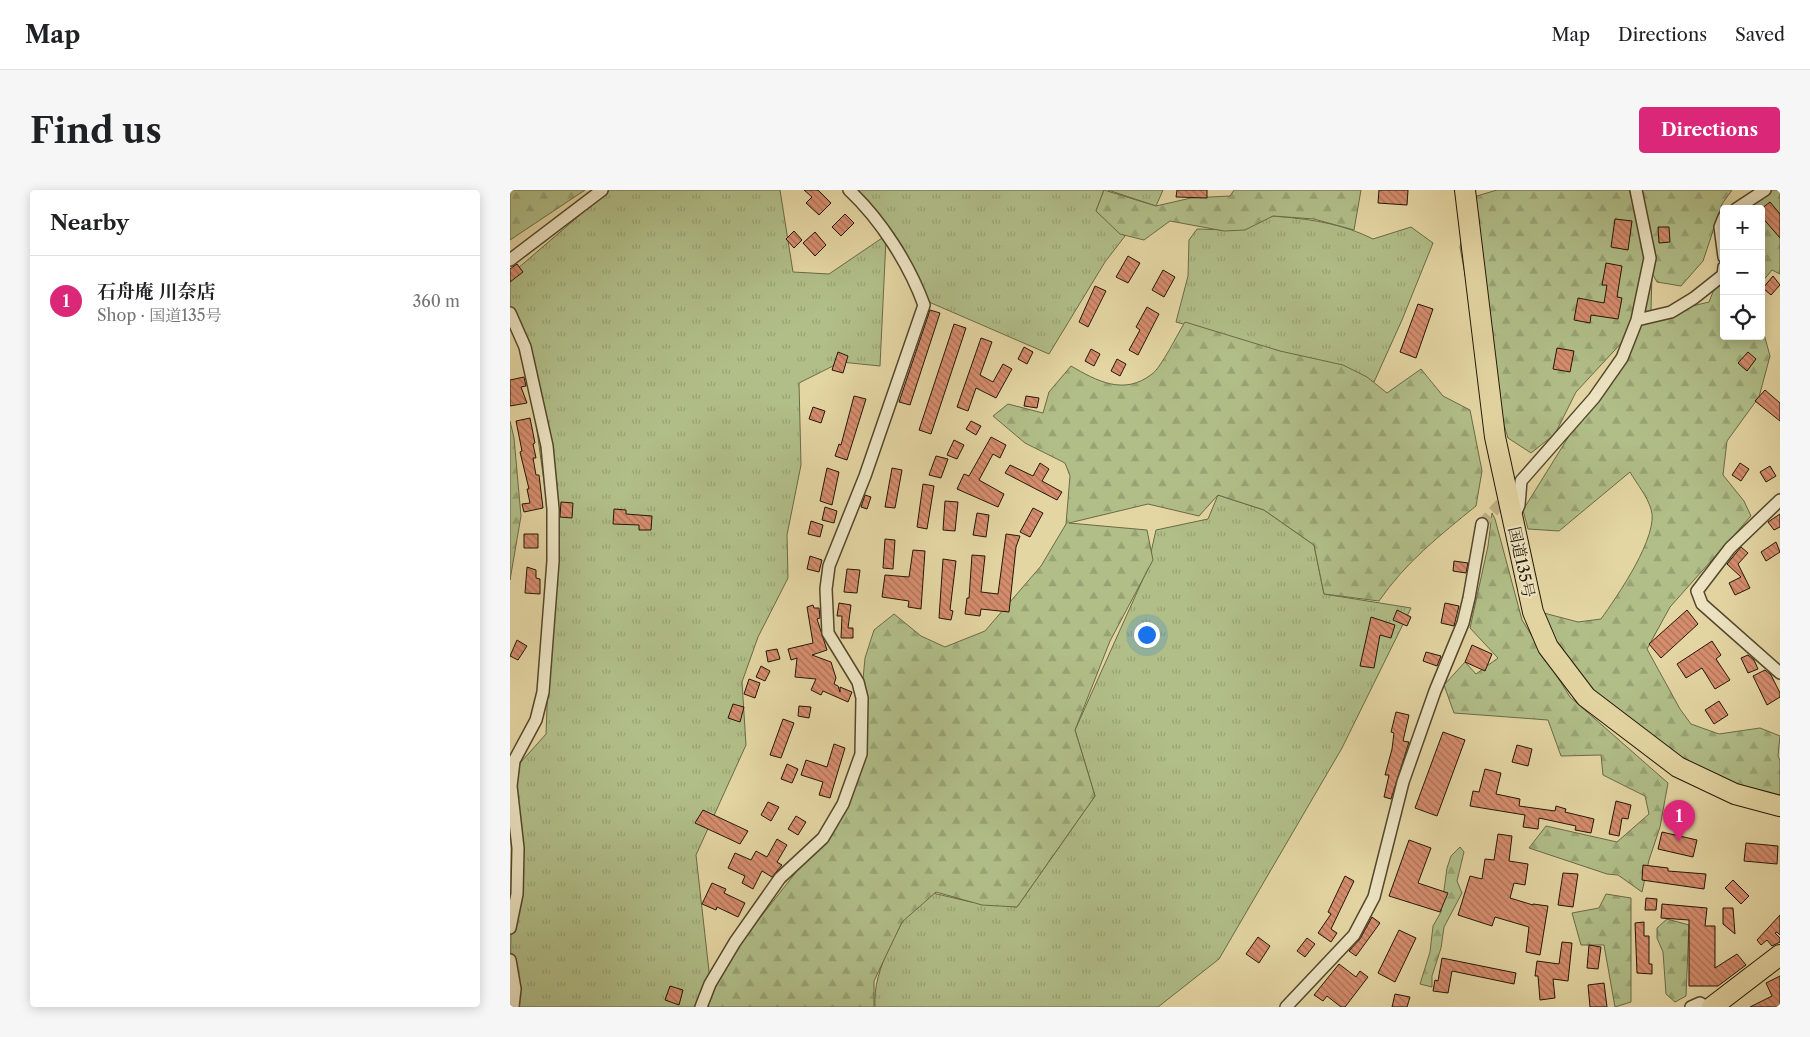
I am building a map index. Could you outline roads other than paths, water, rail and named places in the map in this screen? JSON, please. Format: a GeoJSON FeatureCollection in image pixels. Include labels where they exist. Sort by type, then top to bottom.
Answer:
{"type":"FeatureCollection","features":[{"type":"Feature","properties":{"kind":"highway","name":"国道135号"},"geometry":{"type":"LineString","coordinates":[[1465,190],[1495,437],[1532,612],[1548,647],[1586,697],[1678,767],[1735,794],[1780,806]]}},
{"type":"Feature","properties":{"kind":"highway"},"geometry":{"type":"LineString","coordinates":[[1712,1007],[1780,956]]}},
{"type":"Feature","properties":{"kind":"street"},"geometry":{"type":"LineString","coordinates":[[510,260],[602,190]]}},
{"type":"Feature","properties":{"kind":"street"},"geometry":{"type":"LineString","coordinates":[[701,1007],[710,984],[735,942],[780,878],[823,838],[842,804],[861,754],[862,698],[858,682],[828,633],[826,589],[829,566],[862,484],[924,305],[918,290],[868,208],[849,190]]}},
{"type":"Feature","properties":{"kind":"street"},"geometry":{"type":"LineString","coordinates":[[1513,520],[1519,505],[1521,481],[1594,398],[1622,358],[1637,320],[1650,258],[1636,190]]}},
{"type":"Feature","properties":{"kind":"street"},"geometry":{"type":"LineString","coordinates":[[1742,205],[1765,190]]}},
{"type":"Feature","properties":{"kind":"street"},"geometry":{"type":"LineString","coordinates":[[1637,320],[1671,312],[1694,298],[1720,277]]}},
{"type":"Feature","properties":{"kind":"street"},"geometry":{"type":"LineString","coordinates":[[510,313],[525,347],[547,446],[553,509],[553,555],[543,692],[536,720],[514,761],[511,786],[518,848],[517,884],[510,928]]}},
{"type":"Feature","properties":{"kind":"street"},"geometry":{"type":"LineString","coordinates":[[1780,500],[1730,548],[1697,591],[1702,604],[1780,673]]}},
{"type":"Feature","properties":{"kind":"street"},"geometry":{"type":"LineString","coordinates":[[1286,1007],[1354,935],[1374,897],[1403,782],[1435,691],[1463,623],[1482,524]]}},
{"type":"Feature","properties":{"kind":"street"},"geometry":{"type":"LineString","coordinates":[[510,960],[515,989],[513,1007]]}},
{"type":"Feature","properties":{"kind":"street"},"geometry":{"type":"LineString","coordinates":[[1691,1007],[1700,1003],[1707,1007]]}},
{"type":"Feature","properties":{"kind":"tunnel"},"geometry":{"type":"LineString","coordinates":[[1482,524],[1509,494]]}},
{"type":"Feature","properties":{"kind":"place","name":"石舟庵 川奈店"},"geometry":{"type":"Point","coordinates":[1679,841]}}]}
